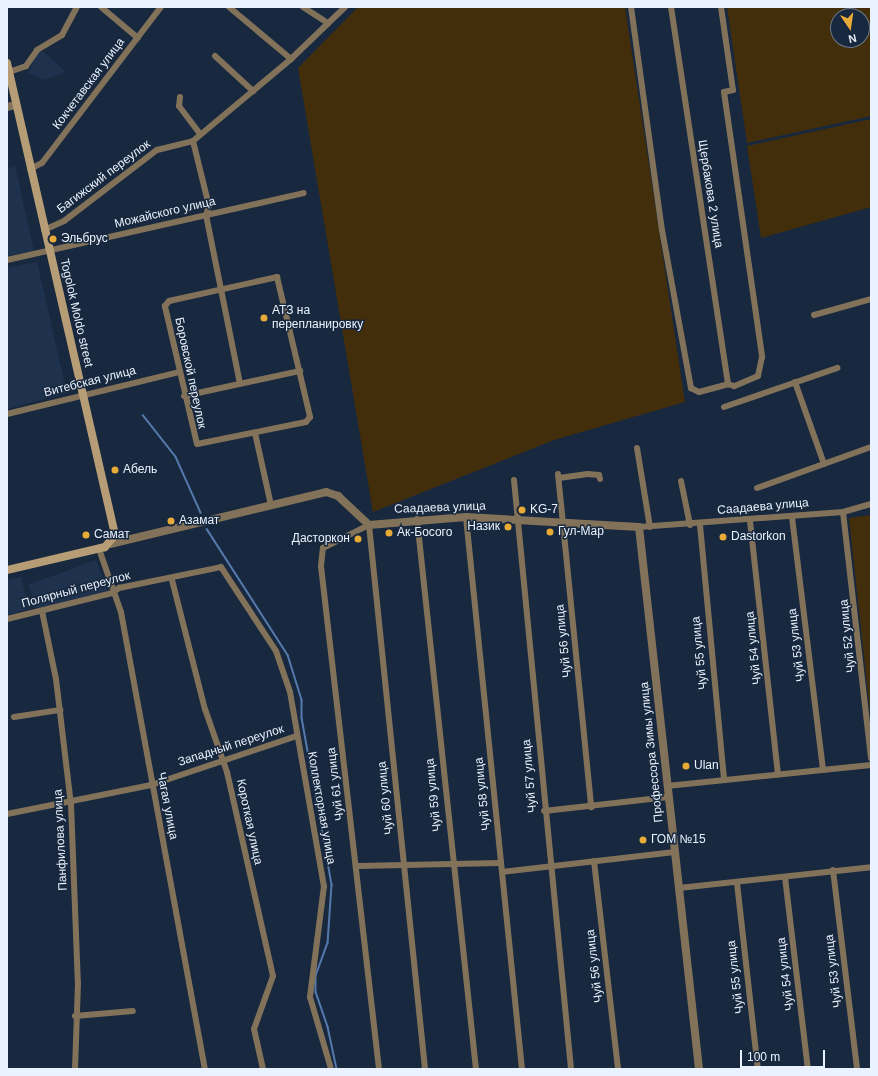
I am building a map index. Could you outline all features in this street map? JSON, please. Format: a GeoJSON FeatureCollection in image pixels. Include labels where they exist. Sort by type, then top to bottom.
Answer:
{"type":"FeatureCollection","features":[{"type":"Feature","properties":{"kind":"main road","name":"Togolok Moldo street"},"geometry":{"type":"LineString","coordinates":[[7,62],[30,169],[115,535],[110,544]]}},
{"type":"Feature","properties":{"kind":"main road"},"geometry":{"type":"LineString","coordinates":[[7,570],[99,549],[110,544]]}},
{"type":"Feature","properties":{"kind":"street"},"geometry":{"type":"LineString","coordinates":[[9,72],[26,66],[36,50],[62,35],[77,7]]}},
{"type":"Feature","properties":{"kind":"street"},"geometry":{"type":"LineString","coordinates":[[101,7],[138,38]]}},
{"type":"Feature","properties":{"kind":"street","name":"Кокчетавская улица"},"geometry":{"type":"LineString","coordinates":[[30,169],[42,163],[161,7]]}},
{"type":"Feature","properties":{"kind":"street"},"geometry":{"type":"LineString","coordinates":[[229,7],[291,60]]}},
{"type":"Feature","properties":{"kind":"street"},"geometry":{"type":"LineString","coordinates":[[304,7],[328,23]]}},
{"type":"Feature","properties":{"kind":"street"},"geometry":{"type":"LineString","coordinates":[[240,384],[206,215],[209,206],[193,141],[291,60],[345,7]]}},
{"type":"Feature","properties":{"kind":"street"},"geometry":{"type":"LineString","coordinates":[[631,7],[662,230],[691,388],[699,392],[728,384],[734,386],[758,376],[762,357],[724,92],[733,90],[721,7]]}},
{"type":"Feature","properties":{"kind":"street","name":"Щербакова 2 улица"},"geometry":{"type":"LineString","coordinates":[[671,7],[728,384]]}},
{"type":"Feature","properties":{"kind":"street"},"geometry":{"type":"LineString","coordinates":[[215,56],[253,91]]}},
{"type":"Feature","properties":{"kind":"street"},"geometry":{"type":"LineString","coordinates":[[180,97],[179,106],[200,134]]}},
{"type":"Feature","properties":{"kind":"street"},"geometry":{"type":"LineString","coordinates":[[7,107],[16,105]]}},
{"type":"Feature","properties":{"kind":"street","name":"Багижский переулок"},"geometry":{"type":"LineString","coordinates":[[44,230],[64,222],[157,150],[193,141]]}},
{"type":"Feature","properties":{"kind":"street","name":"Можайского улица"},"geometry":{"type":"LineString","coordinates":[[7,260],[304,193]]}},
{"type":"Feature","properties":{"kind":"street","name":"Боровской переулок"},"geometry":{"type":"LineString","coordinates":[[275,277],[279,279],[300,371],[309,420],[255,433],[197,444],[184,396],[165,306],[170,301],[220,290],[275,277]]}},
{"type":"Feature","properties":{"kind":"street"},"geometry":{"type":"LineString","coordinates":[[814,315],[871,299]]}},
{"type":"Feature","properties":{"kind":"street"},"geometry":{"type":"LineString","coordinates":[[724,407],[837,368]]}},
{"type":"Feature","properties":{"kind":"street"},"geometry":{"type":"LineString","coordinates":[[184,396],[300,371]]}},
{"type":"Feature","properties":{"kind":"street","name":"Витебская улица"},"geometry":{"type":"LineString","coordinates":[[7,414],[179,372]]}},
{"type":"Feature","properties":{"kind":"street"},"geometry":{"type":"LineString","coordinates":[[795,382],[824,464]]}},
{"type":"Feature","properties":{"kind":"street"},"geometry":{"type":"LineString","coordinates":[[255,433],[271,505]]}},
{"type":"Feature","properties":{"kind":"street","name":"Саадаева улица"},"geometry":{"type":"LineString","coordinates":[[757,488],[871,447]]}},
{"type":"Feature","properties":{"kind":"street"},"geometry":{"type":"LineString","coordinates":[[638,448],[650,527]]}},
{"type":"Feature","properties":{"kind":"street","name":"Чуй 56 улица"},"geometry":{"type":"LineString","coordinates":[[591,807],[558,476],[588,474],[599,475],[600,479]]}},
{"type":"Feature","properties":{"kind":"street","name":"Чуй 57 улица"},"geometry":{"type":"LineString","coordinates":[[514,480],[549,868],[571,1069]]}},
{"type":"Feature","properties":{"kind":"street"},"geometry":{"type":"LineString","coordinates":[[682,481],[690,525]]}},
{"type":"Feature","properties":{"kind":"street"},"geometry":{"type":"LineString","coordinates":[[110,544],[326,492],[338,496],[369,525]]}},
{"type":"Feature","properties":{"kind":"street","name":"Саадаева улица"},"geometry":{"type":"LineString","coordinates":[[369,525],[417,519],[466,518],[517,519],[639,527],[700,525],[843,512],[871,504]]}},
{"type":"Feature","properties":{"kind":"street","name":"Чуй 52 улица"},"geometry":{"type":"LineString","coordinates":[[843,512],[871,758]]}},
{"type":"Feature","properties":{"kind":"street","name":"Чуй 53 улица"},"geometry":{"type":"LineString","coordinates":[[792,516],[823,770]]}},
{"type":"Feature","properties":{"kind":"street","name":"Чуй 58 улица"},"geometry":{"type":"LineString","coordinates":[[466,518],[522,1069]]}},
{"type":"Feature","properties":{"kind":"street","name":"Чуй 59 улица"},"geometry":{"type":"LineString","coordinates":[[417,519],[452,863],[476,1069]]}},
{"type":"Feature","properties":{"kind":"street","name":"Чуй 54 улица"},"geometry":{"type":"LineString","coordinates":[[750,521],[778,774]]}},
{"type":"Feature","properties":{"kind":"street","name":"Чуй 60 улица"},"geometry":{"type":"LineString","coordinates":[[369,525],[425,1069]]}},
{"type":"Feature","properties":{"kind":"street","name":"Чуй 61 улица"},"geometry":{"type":"LineString","coordinates":[[369,525],[339,537],[323,548],[321,553],[379,1069]]}},
{"type":"Feature","properties":{"kind":"street","name":"Чуй 55 улица"},"geometry":{"type":"LineString","coordinates":[[700,525],[724,779]]}},
{"type":"Feature","properties":{"kind":"street","name":"Профессора Зимы улица"},"geometry":{"type":"LineString","coordinates":[[639,527],[699,1069]]}},
{"type":"Feature","properties":{"kind":"street","name":"Чагая улица"},"geometry":{"type":"LineString","coordinates":[[99,549],[112,593],[121,612],[205,1069]]}},
{"type":"Feature","properties":{"kind":"street","name":"Полярный переулок"},"geometry":{"type":"LineString","coordinates":[[7,619],[112,593],[119,588],[172,580],[221,567]]}},
{"type":"Feature","properties":{"kind":"street","name":"Коллекторная улица"},"geometry":{"type":"LineString","coordinates":[[221,567],[283,665],[324,886],[310,997],[331,1069]]}},
{"type":"Feature","properties":{"kind":"street","name":"Короткая улица"},"geometry":{"type":"LineString","coordinates":[[172,580],[205,708],[223,759],[273,976],[254,1029],[263,1069]]}},
{"type":"Feature","properties":{"kind":"street","name":"Панфилова улица"},"geometry":{"type":"LineString","coordinates":[[42,611],[60,710],[71,804],[78,983],[75,1016],[75,1069]]}},
{"type":"Feature","properties":{"kind":"street"},"geometry":{"type":"LineString","coordinates":[[14,717],[60,710]]}},
{"type":"Feature","properties":{"kind":"street","name":"Западный переулок"},"geometry":{"type":"LineString","coordinates":[[7,814],[71,804],[152,785],[223,759],[297,736]]}},
{"type":"Feature","properties":{"kind":"street"},"geometry":{"type":"LineString","coordinates":[[667,786],[871,765]]}},
{"type":"Feature","properties":{"kind":"street"},"geometry":{"type":"LineString","coordinates":[[544,811],[591,807],[668,797]]}},
{"type":"Feature","properties":{"kind":"street"},"geometry":{"type":"LineString","coordinates":[[502,872],[549,868],[594,861],[675,852]]}},
{"type":"Feature","properties":{"kind":"street","name":"Чуй 56 улица"},"geometry":{"type":"LineString","coordinates":[[594,861],[618,1069]]}},
{"type":"Feature","properties":{"kind":"street"},"geometry":{"type":"LineString","coordinates":[[357,866],[403,863],[501,863]]}},
{"type":"Feature","properties":{"kind":"street"},"geometry":{"type":"LineString","coordinates":[[679,888],[737,883],[833,870],[871,867]]}},
{"type":"Feature","properties":{"kind":"street","name":"Чуй 53 улица"},"geometry":{"type":"LineString","coordinates":[[833,870],[857,1069]]}},
{"type":"Feature","properties":{"kind":"street","name":"Чуй 54 улица"},"geometry":{"type":"LineString","coordinates":[[785,877],[808,1069]]}},
{"type":"Feature","properties":{"kind":"street","name":"Чуй 55 улица"},"geometry":{"type":"LineString","coordinates":[[737,883],[758,1069]]}},
{"type":"Feature","properties":{"kind":"street"},"geometry":{"type":"LineString","coordinates":[[75,1016],[133,1011]]}},
{"type":"Feature","properties":{"kind":"shaded area"},"geometry":{"type":"Polygon","coordinates":[[[358,7],[625,7],[685,402],[554,440],[373,512],[298,68],[358,7]]]}},
{"type":"Feature","properties":{"kind":"shaded area"},"geometry":{"type":"Polygon","coordinates":[[[727,7],[870,7],[871,116],[747,143],[727,7]]]}},
{"type":"Feature","properties":{"kind":"shaded area"},"geometry":{"type":"Polygon","coordinates":[[[38,52],[44,52],[66,72],[43,80],[28,73],[38,52]]]}},
{"type":"Feature","properties":{"kind":"shaded area"},"geometry":{"type":"Polygon","coordinates":[[[871,119],[871,207],[761,238],[747,146],[871,119]]]}},
{"type":"Feature","properties":{"kind":"shaded area"},"geometry":{"type":"Polygon","coordinates":[[[15,166],[34,251],[7,256],[7,169],[15,166]]]}},
{"type":"Feature","properties":{"kind":"shaded area"},"geometry":{"type":"Polygon","coordinates":[[[37,262],[67,393],[7,409],[7,268],[37,262]]]}},
{"type":"Feature","properties":{"kind":"shaded area"},"geometry":{"type":"Polygon","coordinates":[[[871,515],[871,721],[849,518],[871,515]]]}},
{"type":"Feature","properties":{"kind":"shaded area"},"geometry":{"type":"Polygon","coordinates":[[[96,560],[107,591],[40,616],[28,585],[96,560]]]}},
{"type":"Feature","properties":{"kind":"shaded area"},"geometry":{"type":"Polygon","coordinates":[[[21,577],[29,609],[7,615],[7,580],[21,577]]]}},
{"type":"Feature","properties":{"kind":"waterway"},"geometry":{"type":"LineString","coordinates":[[143,415],[176,457],[201,513]]}},
{"type":"Feature","properties":{"kind":"waterway"},"geometry":{"type":"LineString","coordinates":[[207,529],[288,655],[302,700],[302,718],[332,885],[328,943],[316,976],[316,992],[328,1027],[337,1069]]}},
{"type":"Feature","properties":{"kind":"place","name":"Эльбрус"},"geometry":{"type":"Point","coordinates":[53,239]}},
{"type":"Feature","properties":{"kind":"place","name":"АТЗ на перепланировку"},"geometry":{"type":"Point","coordinates":[264,318]}},
{"type":"Feature","properties":{"kind":"place","name":"Абель"},"geometry":{"type":"Point","coordinates":[115,470]}},
{"type":"Feature","properties":{"kind":"place","name":"KG-7"},"geometry":{"type":"Point","coordinates":[522,510]}},
{"type":"Feature","properties":{"kind":"place","name":"Азамат"},"geometry":{"type":"Point","coordinates":[171,521]}},
{"type":"Feature","properties":{"kind":"place","name":"Назик"},"geometry":{"type":"Point","coordinates":[508,527]}},
{"type":"Feature","properties":{"kind":"place","name":"Гул-Мар"},"geometry":{"type":"Point","coordinates":[550,532]}},
{"type":"Feature","properties":{"kind":"place","name":"Ак-Босого"},"geometry":{"type":"Point","coordinates":[389,533]}},
{"type":"Feature","properties":{"kind":"place","name":"Самат"},"geometry":{"type":"Point","coordinates":[86,535]}},
{"type":"Feature","properties":{"kind":"place","name":"Dastorkon"},"geometry":{"type":"Point","coordinates":[723,537]}},
{"type":"Feature","properties":{"kind":"place","name":"Дасторкон"},"geometry":{"type":"Point","coordinates":[358,539]}},
{"type":"Feature","properties":{"kind":"place","name":"Ulan"},"geometry":{"type":"Point","coordinates":[686,766]}},
{"type":"Feature","properties":{"kind":"place","name":"ГОМ №15"},"geometry":{"type":"Point","coordinates":[643,840]}}]}
